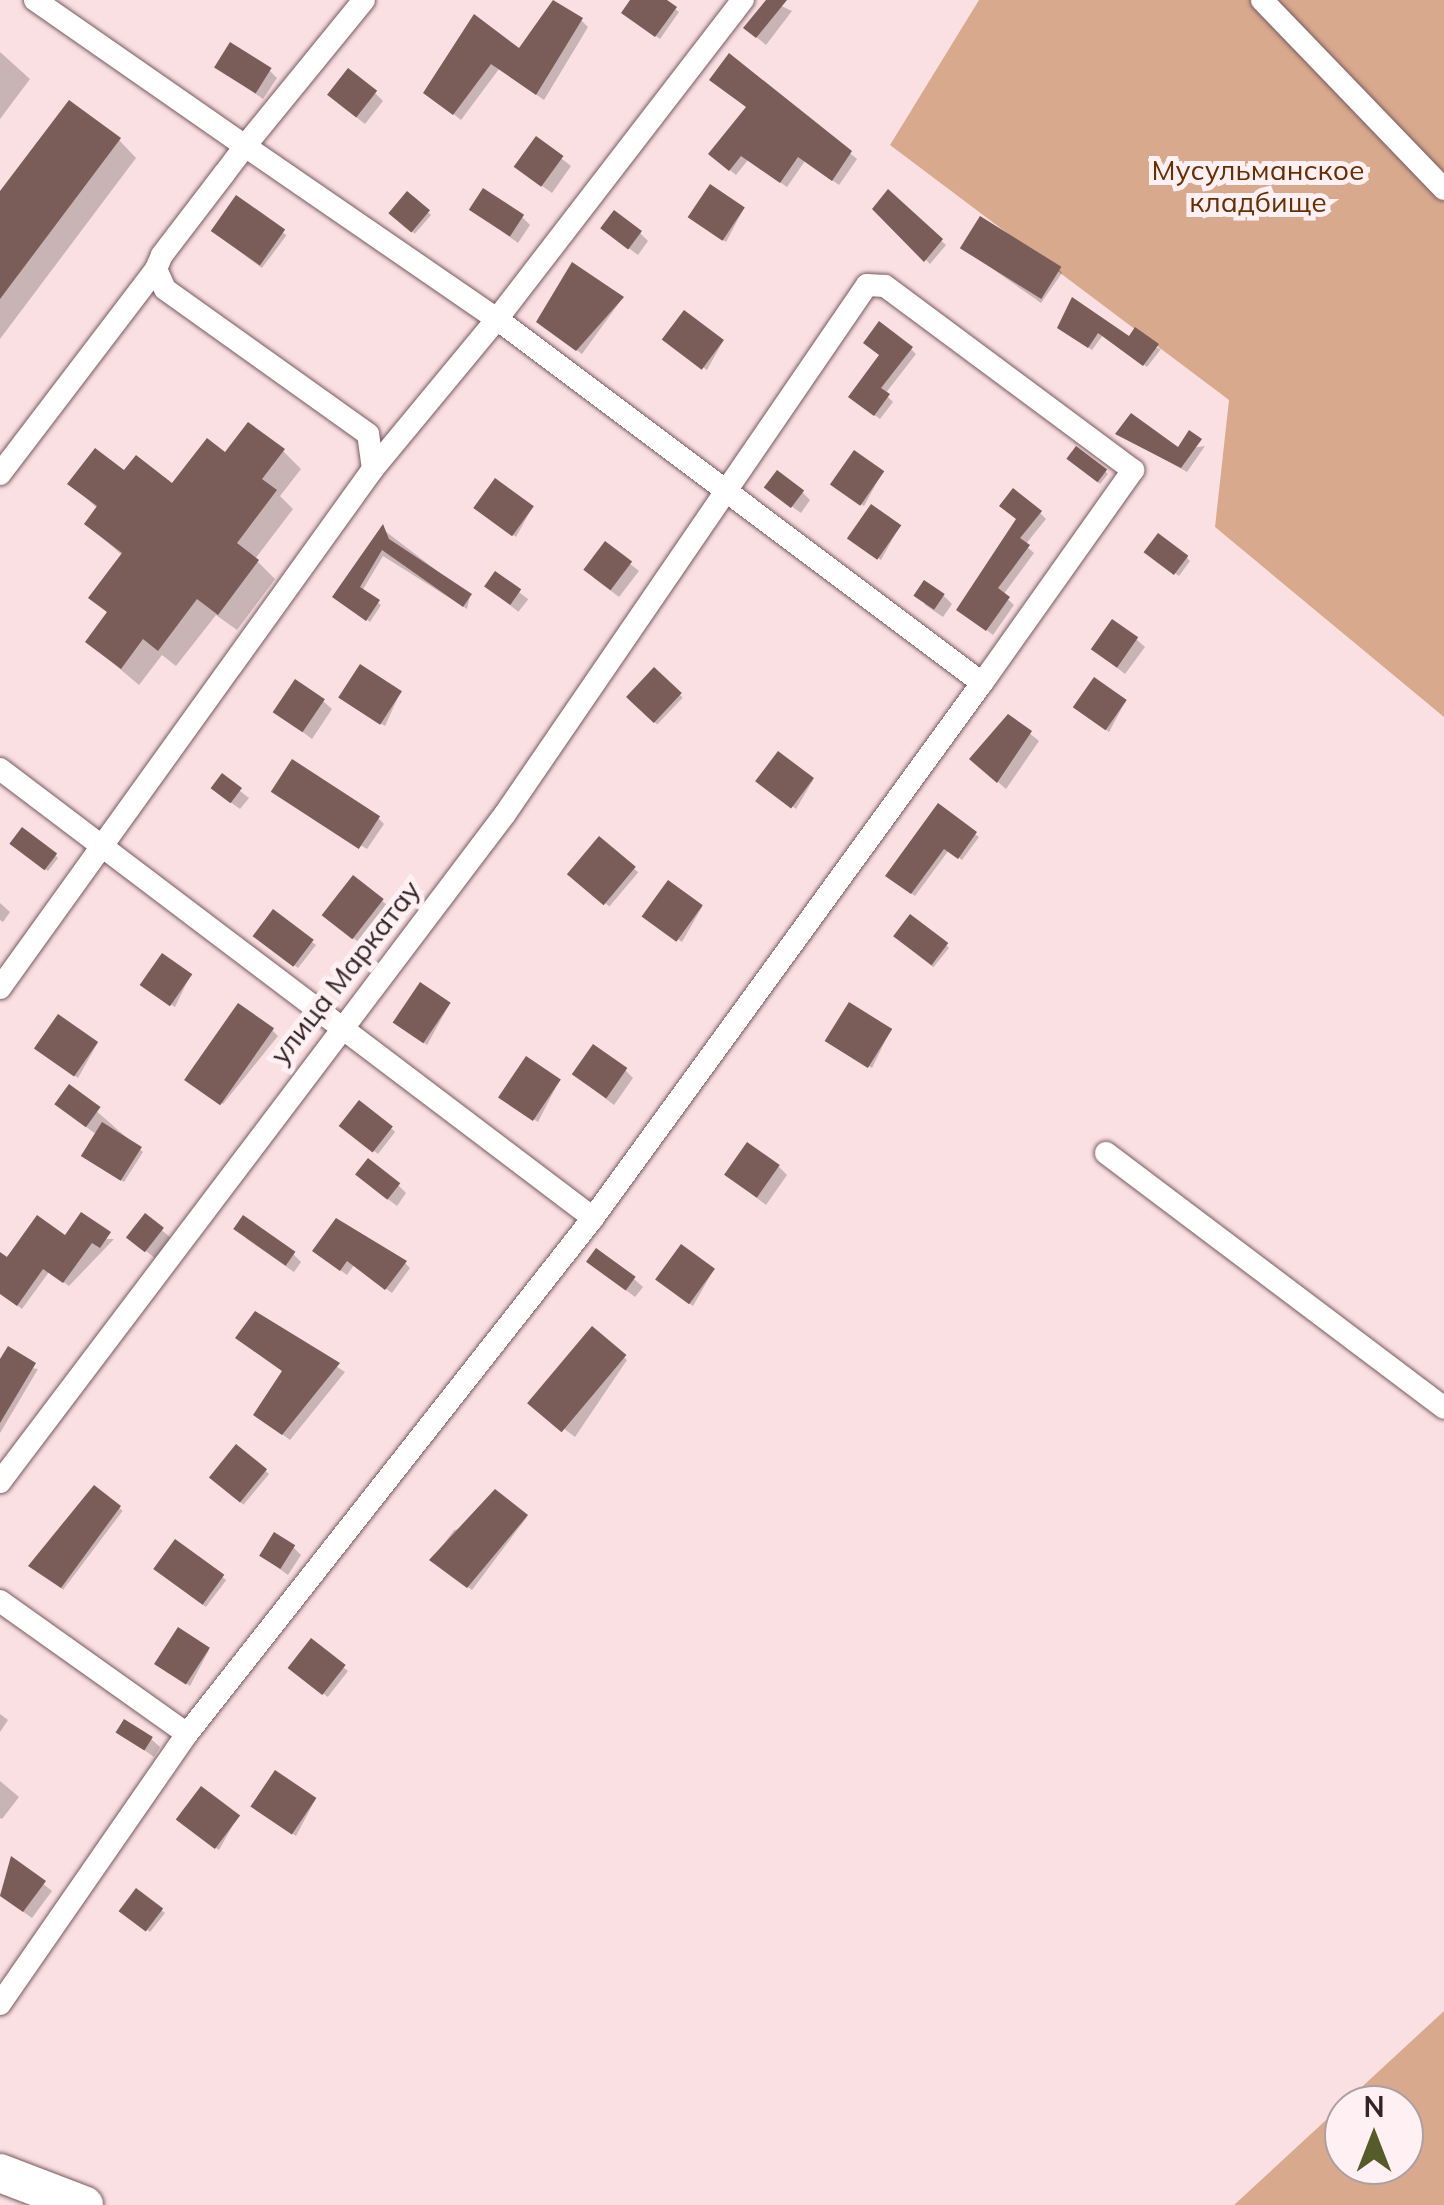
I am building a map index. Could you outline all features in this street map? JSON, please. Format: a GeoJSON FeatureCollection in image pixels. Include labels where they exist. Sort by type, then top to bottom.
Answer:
{"type":"FeatureCollection","features":[{"type":"Feature","properties":{"kind":"main road"},"geometry":{"type":"LineString","coordinates":[[0,2173],[84,2205]]}},
{"type":"Feature","properties":{"kind":"street"},"geometry":{"type":"LineString","coordinates":[[0,2004],[187,1734],[593,1218],[982,684],[497,319],[35,0]]}},
{"type":"Feature","properties":{"kind":"street"},"geometry":{"type":"LineString","coordinates":[[0,474],[245,146],[364,0]]}},
{"type":"Feature","properties":{"kind":"street"},"geometry":{"type":"LineString","coordinates":[[0,988],[372,469],[497,319],[742,0]]}},
{"type":"Feature","properties":{"kind":"street"},"geometry":{"type":"LineString","coordinates":[[1262,0],[1444,189]]}},
{"type":"Feature","properties":{"kind":"street"},"geometry":{"type":"LineString","coordinates":[[156,270],[165,289],[368,434],[372,469]]}},
{"type":"Feature","properties":{"kind":"street","name":"улица Маркатау"},"geometry":{"type":"LineString","coordinates":[[0,1482],[339,1026],[506,814],[867,285],[885,286],[1133,470],[982,684]]}},
{"type":"Feature","properties":{"kind":"street"},"geometry":{"type":"LineString","coordinates":[[0,768],[593,1218]]}},
{"type":"Feature","properties":{"kind":"street"},"geometry":{"type":"LineString","coordinates":[[1106,1153],[1444,1408]]}},
{"type":"Feature","properties":{"kind":"street"},"geometry":{"type":"LineString","coordinates":[[0,1601],[187,1734]]}},
{"type":"Feature","properties":{"kind":"green space","name":"Мусульманское кладбище"},"geometry":{"type":"Polygon","coordinates":[[[979,0],[1444,0],[1444,717],[1215,527],[1229,400],[890,145],[979,0]]]}},
{"type":"Feature","properties":{"kind":"green space"},"geometry":{"type":"Polygon","coordinates":[[[1444,2011],[1444,2205],[1234,2205],[1324,2122],[1324,2185],[1424,2185],[1424,2085],[1364,2085],[1444,2011]]]}},
{"type":"Feature","properties":{"kind":"building"},"geometry":{"type":"Polygon","coordinates":[[[553,0],[583,18],[536,95],[491,64],[453,115],[423,93],[474,14],[519,48],[553,0]]]}},
{"type":"Feature","properties":{"kind":"building"},"geometry":{"type":"Polygon","coordinates":[[[630,0],[667,0],[677,7],[655,37],[621,13],[630,0]]]}},
{"type":"Feature","properties":{"kind":"building"},"geometry":{"type":"Polygon","coordinates":[[[766,0],[787,0],[756,38],[743,28],[766,0]]]}},
{"type":"Feature","properties":{"kind":"building"},"geometry":{"type":"Polygon","coordinates":[[[230,42],[272,68],[256,93],[214,67],[230,42]]]}},
{"type":"Feature","properties":{"kind":"building"},"geometry":{"type":"Polygon","coordinates":[[[729,53],[852,151],[832,181],[798,157],[780,183],[741,156],[729,171],[708,154],[746,107],[709,80],[729,53]]]}},
{"type":"Feature","properties":{"kind":"building"},"geometry":{"type":"Polygon","coordinates":[[[348,68],[377,91],[356,118],[327,95],[348,68]]]}},
{"type":"Feature","properties":{"kind":"building"},"geometry":{"type":"Polygon","coordinates":[[[69,100],[121,138],[0,299],[0,191],[69,100]]]}},
{"type":"Feature","properties":{"kind":"building"},"geometry":{"type":"Polygon","coordinates":[[[536,136],[564,156],[541,187],[514,167],[536,136]]]}},
{"type":"Feature","properties":{"kind":"building"},"geometry":{"type":"Polygon","coordinates":[[[710,184],[745,207],[722,241],[688,217],[710,184]]]}},
{"type":"Feature","properties":{"kind":"building"},"geometry":{"type":"Polygon","coordinates":[[[483,188],[524,215],[510,236],[469,210],[483,188]]]}},
{"type":"Feature","properties":{"kind":"building"},"geometry":{"type":"Polygon","coordinates":[[[888,189],[943,239],[924,262],[872,209],[888,189]]]}},
{"type":"Feature","properties":{"kind":"building"},"geometry":{"type":"Polygon","coordinates":[[[407,191],[430,210],[411,232],[388,213],[407,191]]]}},
{"type":"Feature","properties":{"kind":"building"},"geometry":{"type":"Polygon","coordinates":[[[236,195],[285,229],[260,265],[211,231],[236,195]]]}},
{"type":"Feature","properties":{"kind":"building"},"geometry":{"type":"Polygon","coordinates":[[[614,210],[642,231],[628,249],[600,228],[614,210]]]}},
{"type":"Feature","properties":{"kind":"building"},"geometry":{"type":"Polygon","coordinates":[[[980,216],[1061,267],[1041,299],[960,248],[980,216]]]}},
{"type":"Feature","properties":{"kind":"building"},"geometry":{"type":"Polygon","coordinates":[[[572,262],[624,297],[576,351],[536,322],[572,262]]]}},
{"type":"Feature","properties":{"kind":"building"},"geometry":{"type":"Polygon","coordinates":[[[1072,297],[1129,336],[1135,327],[1159,344],[1143,366],[1098,333],[1088,348],[1057,328],[1072,297]]]}},
{"type":"Feature","properties":{"kind":"building"},"geometry":{"type":"Polygon","coordinates":[[[684,310],[724,340],[702,370],[662,340],[684,310]]]}},
{"type":"Feature","properties":{"kind":"building"},"geometry":{"type":"Polygon","coordinates":[[[879,321],[913,347],[881,388],[890,394],[874,416],[848,397],[879,355],[863,343],[879,321]]]}},
{"type":"Feature","properties":{"kind":"building"},"geometry":{"type":"Polygon","coordinates":[[[1131,413],[1178,447],[1189,430],[1202,439],[1181,468],[1115,434],[1131,413]]]}},
{"type":"Feature","properties":{"kind":"building"},"geometry":{"type":"Polygon","coordinates":[[[248,422],[285,449],[262,479],[277,490],[237,543],[259,560],[218,615],[197,599],[158,651],[143,639],[121,669],[85,642],[107,612],[88,598],[122,553],[84,524],[97,506],[67,484],[95,448],[124,470],[136,455],[172,483],[207,438],[225,452],[248,422]]]}},
{"type":"Feature","properties":{"kind":"building"},"geometry":{"type":"Polygon","coordinates":[[[1076,446],[1107,469],[1098,482],[1066,459],[1076,446]]]}},
{"type":"Feature","properties":{"kind":"building"},"geometry":{"type":"Polygon","coordinates":[[[854,450],[884,471],[860,506],[830,484],[854,450]]]}},
{"type":"Feature","properties":{"kind":"building"},"geometry":{"type":"Polygon","coordinates":[[[777,470],[804,490],[791,508],[764,488],[777,470]]]}},
{"type":"Feature","properties":{"kind":"building"},"geometry":{"type":"Polygon","coordinates":[[[495,478],[534,506],[512,536],[473,508],[495,478]]]}},
{"type":"Feature","properties":{"kind":"building"},"geometry":{"type":"Polygon","coordinates":[[[1013,488],[1042,511],[1020,538],[1030,545],[998,588],[1010,597],[986,631],[956,610],[1016,519],[999,506],[1013,488]]]}},
{"type":"Feature","properties":{"kind":"building"},"geometry":{"type":"Polygon","coordinates":[[[871,504],[901,525],[877,560],[847,538],[871,504]]]}},
{"type":"Feature","properties":{"kind":"building"},"geometry":{"type":"Polygon","coordinates":[[[383,524],[389,539],[472,594],[463,607],[382,550],[360,587],[380,600],[366,621],[332,597],[383,524]]]}},
{"type":"Feature","properties":{"kind":"building"},"geometry":{"type":"Polygon","coordinates":[[[1158,533],[1188,556],[1174,575],[1144,552],[1158,533]]]}},
{"type":"Feature","properties":{"kind":"building"},"geometry":{"type":"Polygon","coordinates":[[[605,541],[632,561],[610,590],[583,570],[605,541]]]}},
{"type":"Feature","properties":{"kind":"building"},"geometry":{"type":"Polygon","coordinates":[[[495,571],[521,589],[510,605],[484,587],[495,571]]]}},
{"type":"Feature","properties":{"kind":"building"},"geometry":{"type":"Polygon","coordinates":[[[924,580],[945,594],[934,610],[913,596],[924,580]]]}},
{"type":"Feature","properties":{"kind":"building"},"geometry":{"type":"Polygon","coordinates":[[[1112,619],[1138,637],[1117,668],[1091,649],[1112,619]]]}},
{"type":"Feature","properties":{"kind":"building"},"geometry":{"type":"Polygon","coordinates":[[[360,664],[402,691],[380,725],[338,698],[360,664]]]}},
{"type":"Feature","properties":{"kind":"building"},"geometry":{"type":"Polygon","coordinates":[[[654,667],[682,693],[654,723],[626,697],[654,667]]]}},
{"type":"Feature","properties":{"kind":"building"},"geometry":{"type":"Polygon","coordinates":[[[1094,677],[1127,700],[1106,730],[1073,707],[1094,677]]]}},
{"type":"Feature","properties":{"kind":"building"},"geometry":{"type":"Polygon","coordinates":[[[295,679],[325,699],[302,732],[273,712],[295,679]]]}},
{"type":"Feature","properties":{"kind":"building"},"geometry":{"type":"Polygon","coordinates":[[[1008,714],[1032,731],[997,783],[969,759],[1008,714]]]}},
{"type":"Feature","properties":{"kind":"building"},"geometry":{"type":"Polygon","coordinates":[[[778,751],[814,778],[791,808],[755,781],[778,751]]]}},
{"type":"Feature","properties":{"kind":"building"},"geometry":{"type":"Polygon","coordinates":[[[292,759],[380,816],[359,849],[271,792],[292,759]]]}},
{"type":"Feature","properties":{"kind":"building"},"geometry":{"type":"Polygon","coordinates":[[[222,773],[242,788],[231,803],[211,788],[222,773]]]}},
{"type":"Feature","properties":{"kind":"building"},"geometry":{"type":"Polygon","coordinates":[[[938,803],[977,832],[958,859],[944,849],[911,894],[885,876],[938,803]]]}},
{"type":"Feature","properties":{"kind":"building"},"geometry":{"type":"Polygon","coordinates":[[[22,827],[57,853],[45,870],[9,844],[22,827]]]}},
{"type":"Feature","properties":{"kind":"building"},"geometry":{"type":"Polygon","coordinates":[[[599,836],[636,867],[604,905],[567,874],[599,836]]]}},
{"type":"Feature","properties":{"kind":"building"},"geometry":{"type":"Polygon","coordinates":[[[353,875],[384,899],[352,939],[322,915],[353,875]]]}},
{"type":"Feature","properties":{"kind":"building"},"geometry":{"type":"Polygon","coordinates":[[[668,880],[703,905],[676,942],[642,916],[668,880]]]}},
{"type":"Feature","properties":{"kind":"building"},"geometry":{"type":"Polygon","coordinates":[[[273,909],[314,940],[293,967],[253,936],[273,909]]]}},
{"type":"Feature","properties":{"kind":"building"},"geometry":{"type":"Polygon","coordinates":[[[910,914],[948,943],[931,965],[893,936],[910,914]]]}},
{"type":"Feature","properties":{"kind":"building"},"geometry":{"type":"Polygon","coordinates":[[[162,953],[192,974],[170,1006],[140,985],[162,953]]]}},
{"type":"Feature","properties":{"kind":"building"},"geometry":{"type":"Polygon","coordinates":[[[420,982],[451,1003],[423,1043],[393,1023],[420,982]]]}},
{"type":"Feature","properties":{"kind":"building"},"geometry":{"type":"Polygon","coordinates":[[[849,1002],[892,1029],[868,1068],[825,1041],[849,1002]]]}},
{"type":"Feature","properties":{"kind":"building"},"geometry":{"type":"Polygon","coordinates":[[[238,1003],[274,1028],[220,1105],[184,1080],[238,1003]]]}},
{"type":"Feature","properties":{"kind":"building"},"geometry":{"type":"Polygon","coordinates":[[[58,1014],[98,1042],[74,1077],[34,1048],[58,1014]]]}},
{"type":"Feature","properties":{"kind":"building"},"geometry":{"type":"Polygon","coordinates":[[[593,1044],[627,1068],[606,1098],[572,1074],[593,1044]]]}},
{"type":"Feature","properties":{"kind":"building"},"geometry":{"type":"Polygon","coordinates":[[[526,1056],[561,1079],[533,1121],[498,1097],[526,1056]]]}},
{"type":"Feature","properties":{"kind":"building"},"geometry":{"type":"Polygon","coordinates":[[[69,1084],[101,1107],[86,1127],[54,1104],[69,1084]]]}},
{"type":"Feature","properties":{"kind":"building"},"geometry":{"type":"Polygon","coordinates":[[[359,1100],[393,1126],[373,1152],[339,1126],[359,1100]]]}},
{"type":"Feature","properties":{"kind":"building"},"geometry":{"type":"Polygon","coordinates":[[[102,1122],[142,1147],[121,1181],[81,1156],[102,1122]]]}},
{"type":"Feature","properties":{"kind":"building"},"geometry":{"type":"Polygon","coordinates":[[[747,1142],[780,1165],[757,1198],[724,1175],[747,1142]]]}},
{"type":"Feature","properties":{"kind":"building"},"geometry":{"type":"Polygon","coordinates":[[[368,1158],[400,1183],[387,1200],[355,1175],[368,1158]]]}},
{"type":"Feature","properties":{"kind":"building"},"geometry":{"type":"Polygon","coordinates":[[[81,1212],[111,1232],[100,1248],[92,1243],[63,1283],[43,1269],[17,1306],[0,1294],[0,1252],[7,1257],[37,1215],[65,1235],[81,1212]]]}},
{"type":"Feature","properties":{"kind":"building"},"geometry":{"type":"Polygon","coordinates":[[[145,1213],[164,1228],[145,1252],[126,1237],[145,1213]]]}},
{"type":"Feature","properties":{"kind":"building"},"geometry":{"type":"Polygon","coordinates":[[[243,1215],[295,1252],[286,1266],[233,1229],[243,1215]]]}},
{"type":"Feature","properties":{"kind":"building"},"geometry":{"type":"Polygon","coordinates":[[[336,1218],[407,1261],[385,1290],[347,1261],[340,1271],[312,1251],[336,1218]]]}},
{"type":"Feature","properties":{"kind":"building"},"geometry":{"type":"Polygon","coordinates":[[[681,1244],[715,1269],[689,1304],[655,1280],[681,1244]]]}},
{"type":"Feature","properties":{"kind":"building"},"geometry":{"type":"Polygon","coordinates":[[[596,1248],[636,1277],[626,1291],[586,1262],[596,1248]]]}},
{"type":"Feature","properties":{"kind":"building"},"geometry":{"type":"Polygon","coordinates":[[[255,1311],[340,1363],[282,1435],[253,1415],[282,1371],[235,1338],[255,1311]]]}},
{"type":"Feature","properties":{"kind":"building"},"geometry":{"type":"Polygon","coordinates":[[[592,1326],[626,1355],[562,1432],[527,1403],[592,1326]]]}},
{"type":"Feature","properties":{"kind":"building"},"geometry":{"type":"Polygon","coordinates":[[[8,1346],[36,1363],[0,1423],[0,1359],[8,1346]]]}},
{"type":"Feature","properties":{"kind":"building"},"geometry":{"type":"Polygon","coordinates":[[[236,1444],[267,1469],[240,1503],[209,1477],[236,1444]]]}},
{"type":"Feature","properties":{"kind":"building"},"geometry":{"type":"Polygon","coordinates":[[[94,1485],[121,1506],[61,1588],[28,1566],[94,1485]]]}},
{"type":"Feature","properties":{"kind":"building"},"geometry":{"type":"Polygon","coordinates":[[[495,1489],[528,1515],[467,1588],[429,1560],[495,1489]]]}},
{"type":"Feature","properties":{"kind":"building"},"geometry":{"type":"Polygon","coordinates":[[[274,1532],[295,1545],[280,1569],[259,1556],[274,1532]]]}},
{"type":"Feature","properties":{"kind":"building"},"geometry":{"type":"Polygon","coordinates":[[[175,1539],[224,1575],[203,1605],[153,1569],[175,1539]]]}},
{"type":"Feature","properties":{"kind":"building"},"geometry":{"type":"Polygon","coordinates":[[[178,1627],[210,1648],[186,1685],[154,1664],[178,1627]]]}},
{"type":"Feature","properties":{"kind":"building"},"geometry":{"type":"Polygon","coordinates":[[[311,1638],[346,1665],[322,1695],[288,1668],[311,1638]]]}},
{"type":"Feature","properties":{"kind":"building"},"geometry":{"type":"Polygon","coordinates":[[[124,1719],[153,1737],[144,1751],[116,1733],[124,1719]]]}},
{"type":"Feature","properties":{"kind":"building"},"geometry":{"type":"Polygon","coordinates":[[[275,1770],[316,1798],[292,1834],[250,1806],[275,1770]]]}},
{"type":"Feature","properties":{"kind":"building"},"geometry":{"type":"Polygon","coordinates":[[[201,1786],[240,1815],[215,1849],[176,1820],[201,1786]]]}},
{"type":"Feature","properties":{"kind":"building"},"geometry":{"type":"Polygon","coordinates":[[[11,1856],[46,1881],[23,1912],[0,1896],[11,1856]]]}},
{"type":"Feature","properties":{"kind":"building"},"geometry":{"type":"Polygon","coordinates":[[[136,1888],[163,1908],[146,1932],[119,1911],[136,1888]]]}}]}
